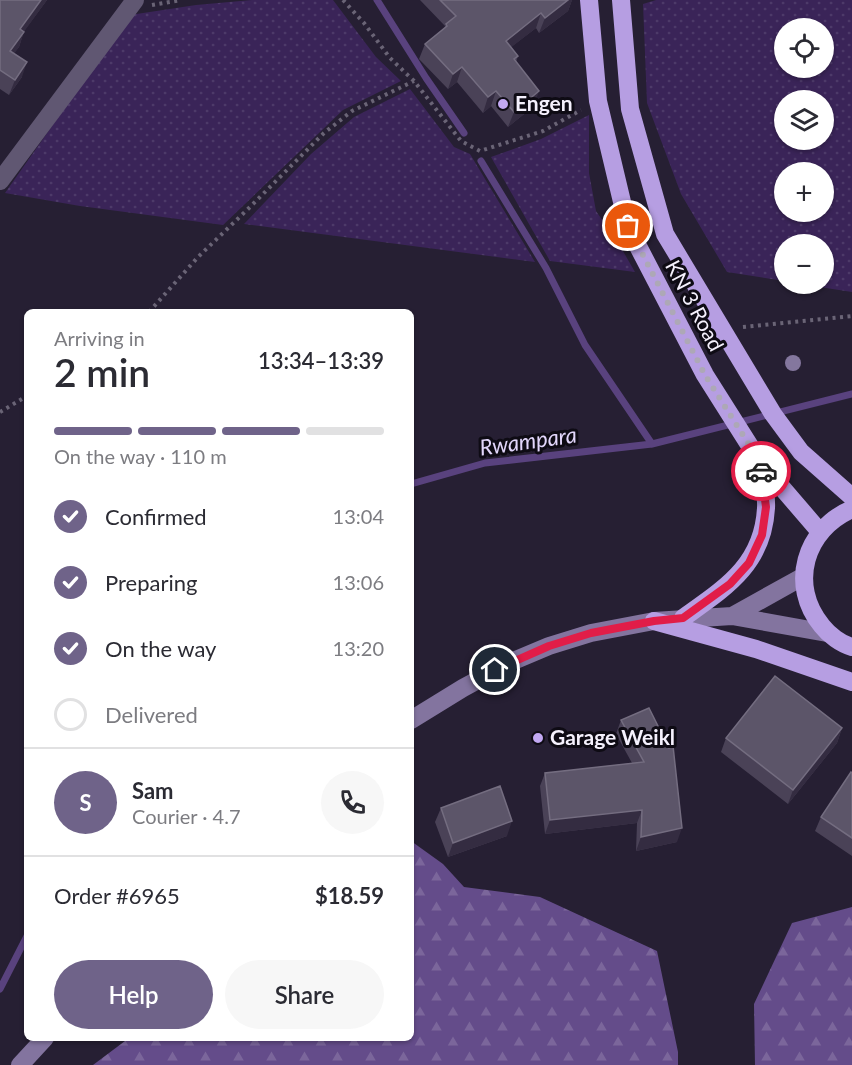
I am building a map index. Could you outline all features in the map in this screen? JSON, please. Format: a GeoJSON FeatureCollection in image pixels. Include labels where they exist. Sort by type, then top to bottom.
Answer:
{"type":"FeatureCollection","features":[{"type":"Feature","properties":{"kind":"highway","name":"KN 3 Road"},"geometry":{"type":"LineString","coordinates":[[589,0],[598,101],[628,226],[705,375],[760,462],[820,532]]}},
{"type":"Feature","properties":{"kind":"highway","name":"KN 3 Road"},"geometry":{"type":"LineString","coordinates":[[621,0],[630,109],[665,234],[773,414],[801,452],[852,497]]}},
{"type":"Feature","properties":{"kind":"highway"},"geometry":{"type":"LineString","coordinates":[[683,618],[730,584],[749,563],[762,535],[766,507],[760,462]]}},
{"type":"Feature","properties":{"kind":"highway"},"geometry":{"type":"LineString","coordinates":[[852,509],[839,515],[820,532],[810,548],[804,576],[807,601],[815,618],[827,633],[852,647]]}},
{"type":"Feature","properties":{"kind":"highway"},"geometry":{"type":"LineString","coordinates":[[654,621],[756,649],[852,682]]}},
{"type":"Feature","properties":{"kind":"main road"},"geometry":{"type":"LineString","coordinates":[[732,616],[804,576]]}},
{"type":"Feature","properties":{"kind":"main road"},"geometry":{"type":"LineString","coordinates":[[414,718],[511,662],[549,646],[591,633],[654,621],[732,616],[827,633]]}},
{"type":"Feature","properties":{"kind":"main road"},"geometry":{"type":"LineString","coordinates":[[21,1065],[42,1041]]}},
{"type":"Feature","properties":{"kind":"street"},"geometry":{"type":"LineString","coordinates":[[0,181],[135,0]]}},
{"type":"Feature","properties":{"kind":"path"},"geometry":{"type":"LineString","coordinates":[[343,0],[364,23],[390,58],[414,81],[461,141],[480,151],[543,130],[598,101]]}},
{"type":"Feature","properties":{"kind":"path"},"geometry":{"type":"LineString","coordinates":[[152,309],[198,257],[324,133],[352,111],[414,81]]}},
{"type":"Feature","properties":{"kind":"path"},"geometry":{"type":"LineString","coordinates":[[721,329],[852,316]]}},
{"type":"Feature","properties":{"kind":"path"},"geometry":{"type":"LineString","coordinates":[[0,412],[24,398]]}},
{"type":"Feature","properties":{"kind":"shaded area"},"geometry":{"type":"Polygon","coordinates":[[[252,0],[333,0],[376,57],[401,81],[343,110],[223,225],[80,206],[5,193],[130,15],[196,5],[252,0]]]}},
{"type":"Feature","properties":{"kind":"shaded area"},"geometry":{"type":"Polygon","coordinates":[[[656,0],[852,0],[852,292],[834,289],[834,234],[774,234],[774,279],[727,272],[681,194],[647,103],[643,4],[656,0]]]}},
{"type":"Feature","properties":{"kind":"shaded area"},"geometry":{"type":"Polygon","coordinates":[[[410,89],[454,147],[470,154],[535,262],[244,224],[311,154],[354,117],[410,89]]]}},
{"type":"Feature","properties":{"kind":"shaded area"},"geometry":{"type":"Polygon","coordinates":[[[589,115],[589,173],[596,211],[635,272],[550,261],[491,157],[541,139],[589,115]]]}},
{"type":"Feature","properties":{"kind":"green space"},"geometry":{"type":"Polygon","coordinates":[[[414,843],[443,864],[464,887],[540,897],[657,951],[678,1052],[678,1065],[93,1065],[125,1041],[414,1041],[414,843]]]}},
{"type":"Feature","properties":{"kind":"green space"},"geometry":{"type":"Polygon","coordinates":[[[852,907],[852,1065],[755,1065],[754,1004],[792,923],[852,907]]]}},
{"type":"Feature","properties":{"kind":"building"},"geometry":{"type":"Polygon","coordinates":[[[0,0],[41,0],[20,29],[24,32],[10,51],[27,62],[15,80],[0,70],[0,0]]]}},
{"type":"Feature","properties":{"kind":"building"},"geometry":{"type":"Polygon","coordinates":[[[440,0],[568,0],[545,18],[541,13],[506,41],[518,56],[514,59],[539,91],[514,112],[496,91],[488,97],[462,67],[453,74],[425,44],[456,16],[440,0]]]}},
{"type":"Feature","properties":{"kind":"building"},"geometry":{"type":"Polygon","coordinates":[[[775,676],[842,728],[793,790],[726,738],[775,676]]]}},
{"type":"Feature","properties":{"kind":"building"},"geometry":{"type":"Polygon","coordinates":[[[649,708],[669,748],[673,746],[682,828],[641,837],[642,810],[550,820],[545,773],[644,762],[621,720],[649,708]]]}},
{"type":"Feature","properties":{"kind":"building"},"geometry":{"type":"Polygon","coordinates":[[[852,773],[852,838],[821,817],[852,773]]]}},
{"type":"Feature","properties":{"kind":"building"},"geometry":{"type":"Polygon","coordinates":[[[500,786],[512,821],[453,843],[441,808],[500,786]]]}},
{"type":"Feature","properties":{"kind":"waterway"},"geometry":{"type":"LineString","coordinates":[[377,0],[464,133]]}},
{"type":"Feature","properties":{"kind":"waterway"},"geometry":{"type":"LineString","coordinates":[[481,161],[546,268],[585,345],[652,444]]}},
{"type":"Feature","properties":{"kind":"waterway","name":"Rwampara"},"geometry":{"type":"LineString","coordinates":[[414,483],[485,463],[652,444],[852,394]]}},
{"type":"Feature","properties":{"kind":"waterway","name":"Rwampara"},"geometry":{"type":"LineString","coordinates":[[0,989],[24,942]]}},
{"type":"Feature","properties":{"kind":"way so far"},"geometry":{"type":"LineString","coordinates":[[628,226],[705,375],[760,462],[761,471]]}},
{"type":"Feature","properties":{"kind":"place","name":"Engen"},"geometry":{"type":"Point","coordinates":[503,104]}},
{"type":"Feature","properties":{"kind":"place","name":"Garage Weikl"},"geometry":{"type":"Point","coordinates":[538,738]}},
{"type":"Feature","properties":{"kind":"route"},"geometry":{"type":"LineString","coordinates":[[495,670],[549,646],[591,633],[683,618],[730,584],[749,563],[762,535],[766,507],[761,471]]}}]}
